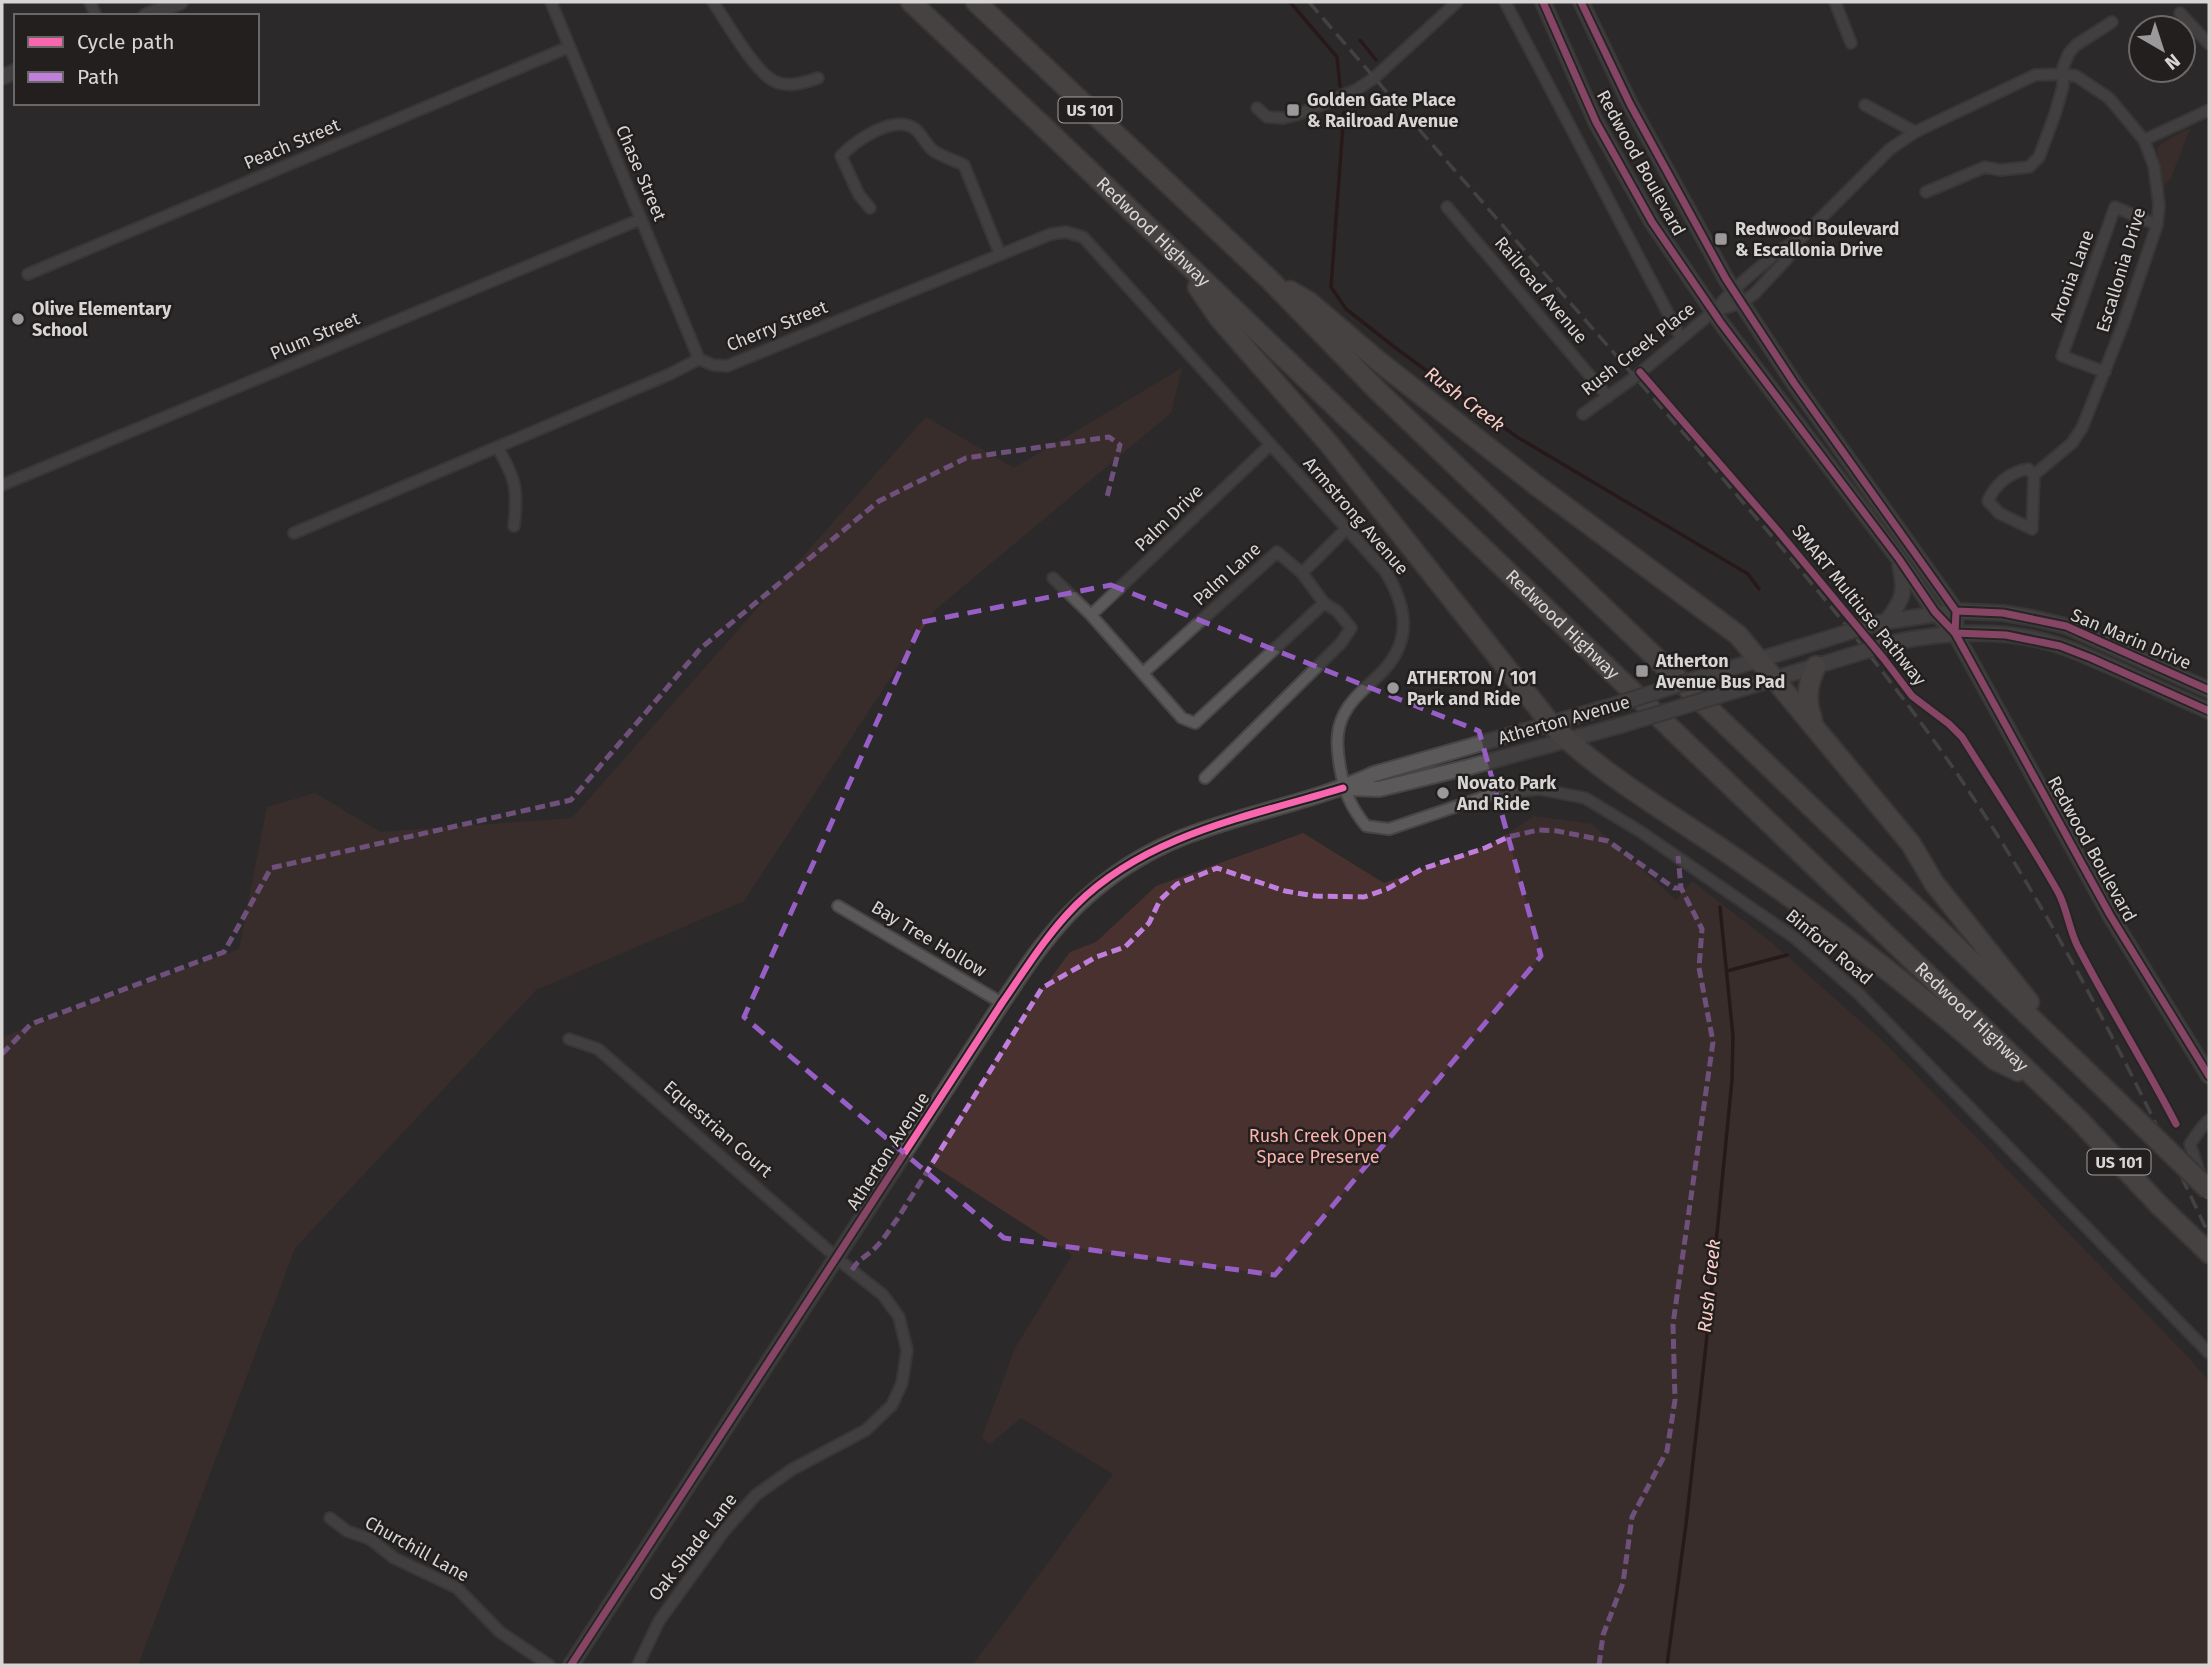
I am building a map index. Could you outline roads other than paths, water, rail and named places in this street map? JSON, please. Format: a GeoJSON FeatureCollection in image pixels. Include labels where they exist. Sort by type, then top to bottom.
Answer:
{"type":"FeatureCollection","features":[{"type":"Feature","properties":{"kind":"highway","name":"Redwood Highway"},"geometry":{"type":"LineString","coordinates":[[911,2],[2078,1119],[2160,1206],[2209,1253]]}},
{"type":"Feature","properties":{"kind":"highway","name":"US 101"},"geometry":{"type":"LineString","coordinates":[[976,2],[1269,279],[1377,390],[2078,1062],[2209,1192]]}},
{"type":"Feature","properties":{"kind":"highway"},"geometry":{"type":"LineString","coordinates":[[1173,251],[1219,318],[1330,445],[1551,724],[1567,740],[1870,954],[1995,1060],[2038,1081]]}},
{"type":"Feature","properties":{"kind":"highway"},"geometry":{"type":"LineString","coordinates":[[1269,279],[1309,302],[1386,367],[1536,485],[1738,635],[1911,844],[1934,883],[2078,1062]]}},
{"type":"Feature","properties":{"kind":"highway"},"geometry":{"type":"LineString","coordinates":[[1815,727],[1806,699],[1816,666]]}},
{"type":"Feature","properties":{"kind":"main road"},"geometry":{"type":"LineString","coordinates":[[151,14],[180,2]]}},
{"type":"Feature","properties":{"kind":"main road","name":"Redwood Boulevard"},"geometry":{"type":"LineString","coordinates":[[1543,2],[1596,122],[1652,222],[1935,612],[1955,633],[2110,915],[2209,1076]]}},
{"type":"Feature","properties":{"kind":"main road","name":"Redwood Boulevard"},"geometry":{"type":"LineString","coordinates":[[1581,2],[1630,104],[1711,254],[1794,383],[1955,611],[1955,633]]}},
{"type":"Feature","properties":{"kind":"main road"},"geometry":{"type":"LineString","coordinates":[[1882,622],[1903,600],[1904,585],[1899,559]]}},
{"type":"Feature","properties":{"kind":"main road","name":"Atherton Avenue"},"geometry":{"type":"LineString","coordinates":[[571,1665],[1002,1003],[1044,942],[1076,905],[1099,885],[1164,845],[1203,830],[1343,788],[1374,774],[1608,707],[1882,622],[1955,611]]}},
{"type":"Feature","properties":{"kind":"main road","name":"San Marin Drive"},"geometry":{"type":"LineString","coordinates":[[1955,611],[2003,613],[2067,626],[2209,690]]}},
{"type":"Feature","properties":{"kind":"main road","name":"Atherton Avenue"},"geometry":{"type":"LineString","coordinates":[[1343,788],[1379,789],[1469,767],[1891,643],[1955,633]]}},
{"type":"Feature","properties":{"kind":"main road","name":"San Marin Drive"},"geometry":{"type":"LineString","coordinates":[[1955,633],[2006,635],[2060,646],[2209,711]]}},
{"type":"Feature","properties":{"kind":"street","name":"Chase Street"},"geometry":{"type":"LineString","coordinates":[[551,2],[699,359]]}},
{"type":"Feature","properties":{"kind":"street"},"geometry":{"type":"LineString","coordinates":[[712,2],[764,74],[776,82],[796,85],[818,78]]}},
{"type":"Feature","properties":{"kind":"street"},"geometry":{"type":"LineString","coordinates":[[1256,108],[1267,117],[1283,118],[1366,85],[1457,2]]}},
{"type":"Feature","properties":{"kind":"street"},"geometry":{"type":"LineString","coordinates":[[1505,2],[1681,338]]}},
{"type":"Feature","properties":{"kind":"street"},"geometry":{"type":"LineString","coordinates":[[1835,2],[1851,43]]}},
{"type":"Feature","properties":{"kind":"street"},"geometry":{"type":"LineString","coordinates":[[2180,13],[2209,44]]}},
{"type":"Feature","properties":{"kind":"street"},"geometry":{"type":"LineString","coordinates":[[1926,192],[1985,167],[2000,170],[2029,167],[2039,157],[2043,146],[2063,86],[2063,67],[2069,53],[2076,45],[2112,22]]}},
{"type":"Feature","properties":{"kind":"street","name":"Peach Street"},"geometry":{"type":"LineString","coordinates":[[28,274],[569,47]]}},
{"type":"Feature","properties":{"kind":"street"},"geometry":{"type":"LineString","coordinates":[[1714,311],[1741,303],[1754,294],[1786,260],[1800,239],[1890,149],[1915,132],[2035,75],[2063,74]]}},
{"type":"Feature","properties":{"kind":"street","name":"Escallonia Drive"},"geometry":{"type":"LineString","coordinates":[[2034,475],[2072,443],[2082,428],[2124,322],[2157,225],[2159,205],[2154,166],[2144,140],[2109,98],[2077,76],[2063,74]]}},
{"type":"Feature","properties":{"kind":"street"},"geometry":{"type":"LineString","coordinates":[[1865,105],[1915,132]]}},
{"type":"Feature","properties":{"kind":"street"},"geometry":{"type":"LineString","coordinates":[[2144,140],[2209,110]]}},
{"type":"Feature","properties":{"kind":"street"},"geometry":{"type":"LineString","coordinates":[[870,208],[859,195],[841,156],[854,142],[876,131],[902,123],[915,128],[933,150],[964,165],[1000,254]]}},
{"type":"Feature","properties":{"kind":"street","name":"Railroad Avenue"},"geometry":{"type":"LineString","coordinates":[[1447,207],[1608,397]]}},
{"type":"Feature","properties":{"kind":"street","name":"Aronia Lane"},"geometry":{"type":"LineString","coordinates":[[2105,372],[2062,356],[2075,319],[2115,207],[2157,225]]}},
{"type":"Feature","properties":{"kind":"street","name":"Plum Street"},"geometry":{"type":"LineString","coordinates":[[2,485],[641,219]]}},
{"type":"Feature","properties":{"kind":"street","name":"Cherry Street"},"geometry":{"type":"LineString","coordinates":[[699,359],[713,365],[727,366],[1000,254],[1051,234],[1066,232],[1083,237],[1196,362]]}},
{"type":"Feature","properties":{"kind":"street"},"geometry":{"type":"LineString","coordinates":[[1714,311],[1733,290],[1779,251],[1800,239]]}},
{"type":"Feature","properties":{"kind":"street","name":"Rush Creek Place"},"geometry":{"type":"LineString","coordinates":[[1583,414],[1714,311]]}},
{"type":"Feature","properties":{"kind":"street"},"geometry":{"type":"LineString","coordinates":[[294,533],[498,448],[699,359]]}},
{"type":"Feature","properties":{"kind":"street","name":"Armstrong Avenue"},"geometry":{"type":"LineString","coordinates":[[1196,362],[1385,571],[1404,610],[1404,628],[1399,647],[1385,669],[1356,696],[1344,713],[1339,727],[1337,750],[1343,788]]}},
{"type":"Feature","properties":{"kind":"street","name":"Palm Drive"},"geometry":{"type":"LineString","coordinates":[[1091,615],[1270,445]]}},
{"type":"Feature","properties":{"kind":"street"},"geometry":{"type":"LineString","coordinates":[[498,448],[513,475],[517,496],[514,526]]}},
{"type":"Feature","properties":{"kind":"street"},"geometry":{"type":"LineString","coordinates":[[2028,469],[2034,475],[2033,502],[2032,529],[1999,513],[1989,501],[1993,489],[2015,471],[2028,469]]}},
{"type":"Feature","properties":{"kind":"street"},"geometry":{"type":"LineString","coordinates":[[1302,573],[1346,529]]}},
{"type":"Feature","properties":{"kind":"street","name":"Palm Lane"},"geometry":{"type":"LineString","coordinates":[[1143,673],[1277,552],[1302,573],[1324,604],[1337,611],[1351,628],[1342,643],[1205,778]]}},
{"type":"Feature","properties":{"kind":"street"},"geometry":{"type":"LineString","coordinates":[[1054,578],[1091,615],[1182,718],[1195,723],[1324,604]]}},
{"type":"Feature","properties":{"kind":"street","name":"Binford Road"},"geometry":{"type":"LineString","coordinates":[[1343,788],[1355,813],[1366,826],[1377,829],[1389,829],[1490,795],[1539,789],[1585,798],[1661,845],[1795,938],[1859,994],[2209,1353]]}},
{"type":"Feature","properties":{"kind":"street","name":"Bay Tree Hollow"},"geometry":{"type":"LineString","coordinates":[[838,906],[1002,1003]]}},
{"type":"Feature","properties":{"kind":"street","name":"Equestrian Court"},"geometry":{"type":"LineString","coordinates":[[569,1039],[598,1049],[837,1258]]}},
{"type":"Feature","properties":{"kind":"street"},"geometry":{"type":"LineString","coordinates":[[2209,1120],[2190,1143],[2194,1162],[2209,1192]]}},
{"type":"Feature","properties":{"kind":"street","name":"Oak Shade Lane"},"geometry":{"type":"LineString","coordinates":[[638,1665],[659,1620],[725,1530],[756,1495],[791,1470],[866,1430],[892,1405],[902,1383],[907,1350],[900,1317],[883,1296],[837,1258]]}},
{"type":"Feature","properties":{"kind":"street","name":"Churchill Lane"},"geometry":{"type":"LineString","coordinates":[[330,1518],[347,1531],[370,1539],[405,1564],[457,1588],[500,1632],[549,1665]]}},
{"type":"Feature","properties":{"kind":"waterway","name":"Rush Creek"},"geometry":{"type":"LineString","coordinates":[[1290,2],[1337,57],[1340,86]]}},
{"type":"Feature","properties":{"kind":"waterway"},"geometry":{"type":"LineString","coordinates":[[1360,40],[1376,60]]}},
{"type":"Feature","properties":{"kind":"waterway","name":"Rush Creek"},"geometry":{"type":"LineString","coordinates":[[1344,112],[1331,287],[1346,309],[1517,437],[1748,574],[1759,589]]}},
{"type":"Feature","properties":{"kind":"waterway","name":"Rush Creek"},"geometry":{"type":"LineString","coordinates":[[1667,1665],[1706,1345],[1732,1080],[1733,1036],[1720,907]]}},
{"type":"Feature","properties":{"kind":"waterway"},"geometry":{"type":"LineString","coordinates":[[1727,971],[1787,955]]}},
{"type":"Feature","properties":{"kind":"railway"},"geometry":{"type":"LineString","coordinates":[[1309,2],[1762,524],[1896,689],[1994,830],[2061,942],[2123,1058],[2209,1235]]}},
{"type":"Feature","properties":{"kind":"place","name":"Golden Gate Place & Railroad Avenue"},"geometry":{"type":"Point","coordinates":[1293,110]}},
{"type":"Feature","properties":{"kind":"place","name":"Redwood Boulevard & Escallonia Drive"},"geometry":{"type":"Point","coordinates":[1721,239]}},
{"type":"Feature","properties":{"kind":"place","name":"Olive Elementary School"},"geometry":{"type":"Point","coordinates":[18,319]}},
{"type":"Feature","properties":{"kind":"place","name":"Atherton Avenue Bus Pad"},"geometry":{"type":"Point","coordinates":[1642,671]}},
{"type":"Feature","properties":{"kind":"place","name":"ATHERTON / 101 Park and Ride"},"geometry":{"type":"Point","coordinates":[1393,688]}},
{"type":"Feature","properties":{"kind":"place","name":"Novato Park And Ride"},"geometry":{"type":"Point","coordinates":[1443,793]}},
{"type":"Feature","properties":{"kind":"park label","name":"Rush Creek Open Space Preserve"},"geometry":{"type":"Point","coordinates":[1318,1146]}}]}
